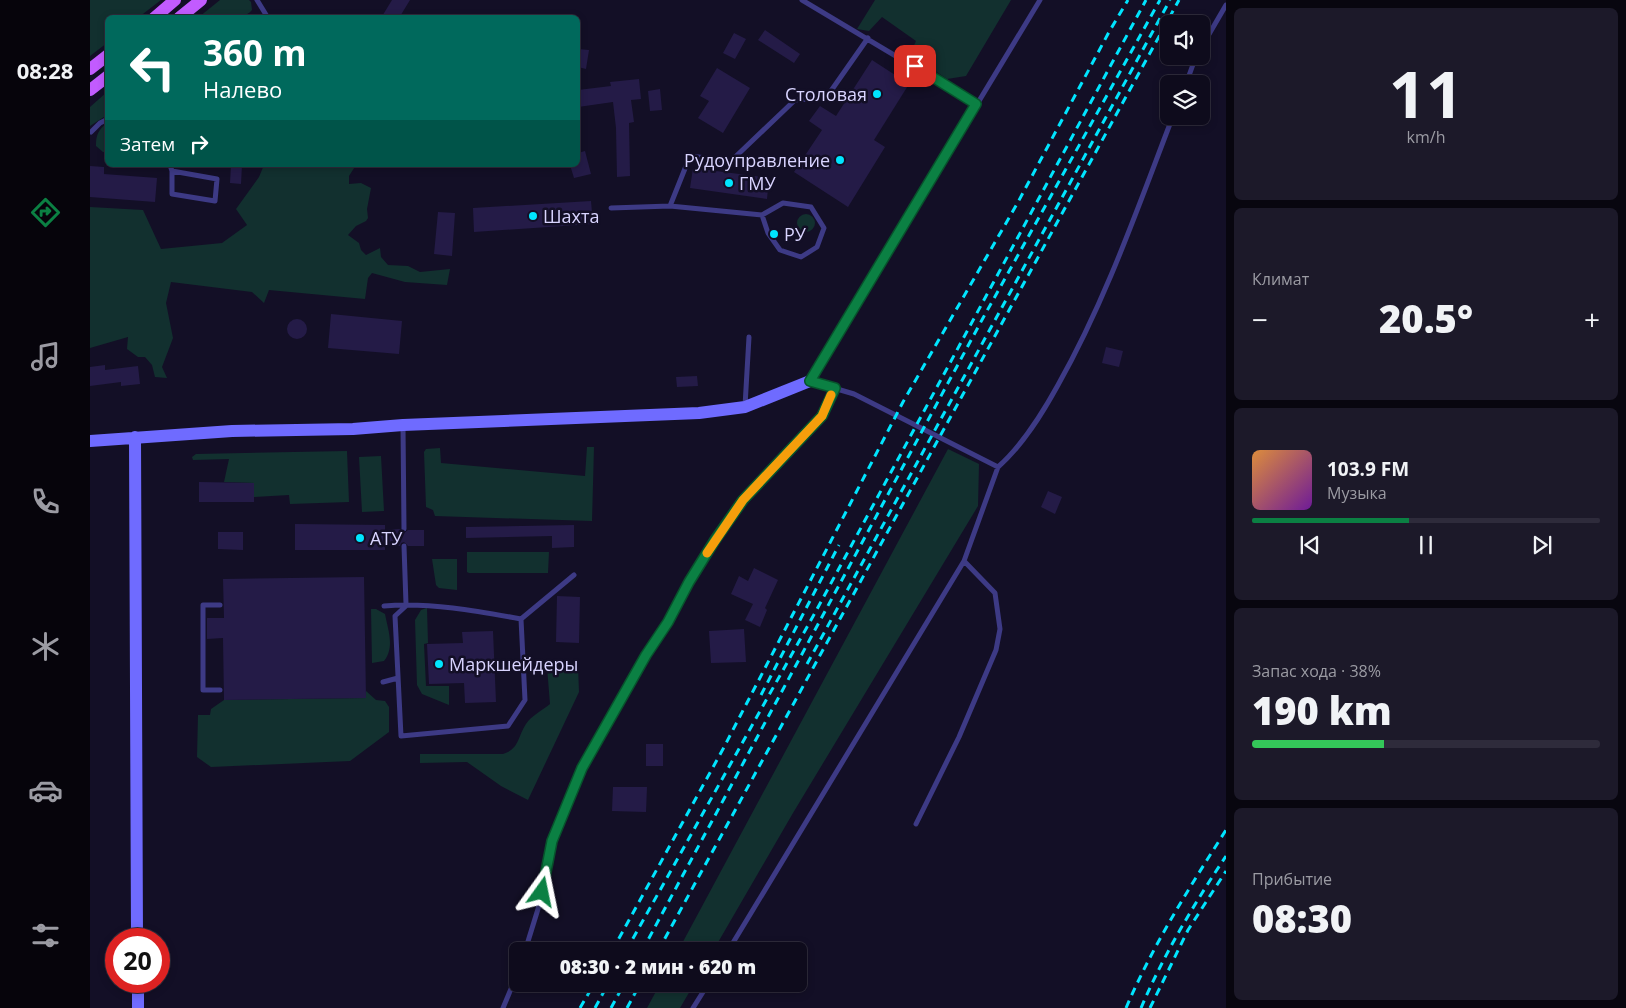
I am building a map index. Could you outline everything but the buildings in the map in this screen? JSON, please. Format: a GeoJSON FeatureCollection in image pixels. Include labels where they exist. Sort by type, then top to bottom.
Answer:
{"type":"FeatureCollection","features":[{"type":"Feature","properties":{"kind":"main road"},"geometry":{"type":"LineString","coordinates":[[158,15],[176,0]]}},
{"type":"Feature","properties":{"kind":"main road"},"geometry":{"type":"LineString","coordinates":[[183,15],[201,0]]}},
{"type":"Feature","properties":{"kind":"main road"},"geometry":{"type":"LineString","coordinates":[[90,69],[105,57]]}},
{"type":"Feature","properties":{"kind":"main road"},"geometry":{"type":"LineString","coordinates":[[90,90],[105,78]]}},
{"type":"Feature","properties":{"kind":"street"},"geometry":{"type":"LineString","coordinates":[[90,441],[232,431],[353,429],[403,425],[699,413],[745,407],[810,381]]}},
{"type":"Feature","properties":{"kind":"street"},"geometry":{"type":"LineString","coordinates":[[135,437],[137,928]]}},
{"type":"Feature","properties":{"kind":"street"},"geometry":{"type":"LineString","coordinates":[[138,993],[138,1008]]}},
{"type":"Feature","properties":{"kind":"lane"},"geometry":{"type":"LineString","coordinates":[[257,0],[265,15]]}},
{"type":"Feature","properties":{"kind":"lane"},"geometry":{"type":"LineString","coordinates":[[802,0],[976,104]]}},
{"type":"Feature","properties":{"kind":"lane"},"geometry":{"type":"LineString","coordinates":[[998,467],[854,394],[810,381],[1040,0]]}},
{"type":"Feature","properties":{"kind":"lane"},"geometry":{"type":"LineString","coordinates":[[1210,33],[1226,5]]}},
{"type":"Feature","properties":{"kind":"lane"},"geometry":{"type":"LineString","coordinates":[[670,206],[690,156],[731,161],[795,100],[826,98],[868,38]]}},
{"type":"Feature","properties":{"kind":"lane"},"geometry":{"type":"LineString","coordinates":[[91,132],[105,121]]}},
{"type":"Feature","properties":{"kind":"lane"},"geometry":{"type":"LineString","coordinates":[[733,942],[964,561],[998,467],[1013,454],[1048,403],[1072,362],[1101,299],[1169,125]]}},
{"type":"Feature","properties":{"kind":"lane"},"geometry":{"type":"LineString","coordinates":[[171,168],[217,179],[215,201],[172,194],[171,168]]}},
{"type":"Feature","properties":{"kind":"lane"},"geometry":{"type":"LineString","coordinates":[[611,208],[670,206],[762,215],[783,203],[811,207],[824,228],[818,247],[802,257],[780,250],[768,233],[762,215]]}},
{"type":"Feature","properties":{"kind":"lane"},"geometry":{"type":"LineString","coordinates":[[745,407],[749,337]]}},
{"type":"Feature","properties":{"kind":"lane"},"geometry":{"type":"LineString","coordinates":[[528,942],[538,909],[552,841],[582,768],[646,655],[668,622],[689,582],[715,540],[743,500],[822,416],[835,388]]}},
{"type":"Feature","properties":{"kind":"lane"},"geometry":{"type":"LineString","coordinates":[[403,425],[404,529]]}},
{"type":"Feature","properties":{"kind":"lane"},"geometry":{"type":"LineString","coordinates":[[404,546],[406,604],[395,616],[401,736],[508,726],[525,700],[521,619]]}},
{"type":"Feature","properties":{"kind":"lane"},"geometry":{"type":"LineString","coordinates":[[916,824],[960,737],[996,650],[1000,629],[995,593],[964,561]]}},
{"type":"Feature","properties":{"kind":"lane"},"geometry":{"type":"LineString","coordinates":[[521,619],[574,575]]}},
{"type":"Feature","properties":{"kind":"lane"},"geometry":{"type":"LineString","coordinates":[[384,606],[406,604],[490,613],[521,619]]}},
{"type":"Feature","properties":{"kind":"lane"},"geometry":{"type":"LineString","coordinates":[[220,605],[203,605],[203,690],[220,690]]}},
{"type":"Feature","properties":{"kind":"lane"},"geometry":{"type":"LineString","coordinates":[[383,682],[398,678]]}},
{"type":"Feature","properties":{"kind":"lane"},"geometry":{"type":"LineString","coordinates":[[502,1008],[509,992]]}},
{"type":"Feature","properties":{"kind":"lane"},"geometry":{"type":"LineString","coordinates":[[693,1008],[703,992]]}},
{"type":"Feature","properties":{"kind":"green space"},"geometry":{"type":"Polygon","coordinates":[[[90,0],[161,0],[142,15],[105,15],[105,45],[90,56],[90,0]]]}},
{"type":"Feature","properties":{"kind":"green space"},"geometry":{"type":"Polygon","coordinates":[[[220,0],[249,0],[251,2],[252,10],[245,15],[201,15],[220,0]]]}},
{"type":"Feature","properties":{"kind":"green space"},"geometry":{"type":"Polygon","coordinates":[[[875,0],[1011,0],[966,76],[947,79],[910,54],[916,41],[882,17],[869,31],[857,29],[875,0]]]}},
{"type":"Feature","properties":{"kind":"green space"},"geometry":{"type":"Polygon","coordinates":[[[105,94],[105,116],[90,126],[90,107],[105,94]]]}},
{"type":"Feature","properties":{"kind":"green space"},"geometry":{"type":"Polygon","coordinates":[[[105,125],[105,152],[96,146],[96,139],[100,130],[105,125]]]}},
{"type":"Feature","properties":{"kind":"green space"},"geometry":{"type":"Polygon","coordinates":[[[263,167],[355,167],[349,176],[349,184],[361,183],[371,188],[367,209],[368,218],[356,226],[348,235],[359,243],[361,250],[366,255],[380,248],[381,257],[388,265],[408,266],[420,272],[450,269],[447,285],[405,282],[372,273],[368,278],[365,299],[269,290],[264,303],[252,292],[171,282],[166,303],[173,338],[162,367],[167,378],[155,377],[152,365],[145,357],[138,357],[127,349],[128,337],[90,348],[90,207],[143,210],[161,249],[222,243],[247,225],[236,209],[259,177],[263,167]]]}},
{"type":"Feature","properties":{"kind":"green space"},"geometry":{"type":"Polygon","coordinates":[[[802,214],[810,214],[815,219],[813,230],[802,232],[797,227],[797,219],[802,214]]]}},
{"type":"Feature","properties":{"kind":"green space"},"geometry":{"type":"Polygon","coordinates":[[[587,447],[594,447],[592,521],[435,516],[433,510],[426,507],[424,452],[426,449],[440,448],[441,463],[585,476],[587,447]]]}},
{"type":"Feature","properties":{"kind":"green space"},"geometry":{"type":"Polygon","coordinates":[[[948,449],[979,464],[978,506],[793,813],[718,942],[683,942],[948,449]]]}},
{"type":"Feature","properties":{"kind":"green space"},"geometry":{"type":"Polygon","coordinates":[[[347,451],[349,502],[290,504],[289,495],[254,497],[254,483],[224,482],[229,459],[193,460],[192,457],[196,454],[347,451]]]}},
{"type":"Feature","properties":{"kind":"green space"},"geometry":{"type":"Polygon","coordinates":[[[381,456],[384,511],[362,512],[359,457],[381,456]]]}},
{"type":"Feature","properties":{"kind":"green space"},"geometry":{"type":"Polygon","coordinates":[[[467,552],[549,552],[548,573],[469,573],[467,572],[467,552]]]}},
{"type":"Feature","properties":{"kind":"green space"},"geometry":{"type":"Polygon","coordinates":[[[432,559],[457,559],[457,590],[439,588],[436,585],[432,559]]]}},
{"type":"Feature","properties":{"kind":"green space"},"geometry":{"type":"Polygon","coordinates":[[[427,608],[428,643],[424,644],[426,686],[449,686],[449,705],[422,694],[417,685],[415,620],[421,610],[427,608]]]}},
{"type":"Feature","properties":{"kind":"green space"},"geometry":{"type":"Polygon","coordinates":[[[371,609],[376,609],[385,614],[390,644],[384,661],[372,663],[371,609]]]}},
{"type":"Feature","properties":{"kind":"green space"},"geometry":{"type":"Polygon","coordinates":[[[578,666],[579,692],[528,800],[501,786],[467,762],[420,763],[420,754],[503,754],[508,752],[518,742],[528,721],[550,704],[547,667],[578,666]]]}},
{"type":"Feature","properties":{"kind":"green space"},"geometry":{"type":"Polygon","coordinates":[[[366,691],[376,700],[385,701],[389,707],[389,732],[350,761],[211,767],[197,757],[198,715],[210,715],[211,709],[224,700],[365,698],[366,691]]]}},
{"type":"Feature","properties":{"kind":"green space"},"geometry":{"type":"Polygon","coordinates":[[[656,992],[689,992],[680,1008],[647,1008],[656,992]]]}},
{"type":"Feature","properties":{"kind":"railway"},"geometry":{"type":"LineString","coordinates":[[617,942],[723,749],[903,402],[1017,204],[1128,0]]}},
{"type":"Feature","properties":{"kind":"railway"},"geometry":{"type":"LineString","coordinates":[[631,942],[816,611],[1146,0]]}},
{"type":"Feature","properties":{"kind":"railway"},"geometry":{"type":"LineString","coordinates":[[647,942],[983,318],[1160,0]]}},
{"type":"Feature","properties":{"kind":"railway"},"geometry":{"type":"LineString","coordinates":[[807,664],[1170,0]]}},
{"type":"Feature","properties":{"kind":"railway"},"geometry":{"type":"LineString","coordinates":[[663,942],[1179,0]]}},
{"type":"Feature","properties":{"kind":"railway"},"geometry":{"type":"LineString","coordinates":[[761,695],[839,545]]}},
{"type":"Feature","properties":{"kind":"railway"},"geometry":{"type":"LineString","coordinates":[[1126,1008],[1160,939],[1226,830]]}},
{"type":"Feature","properties":{"kind":"railway"},"geometry":{"type":"LineString","coordinates":[[1141,1008],[1159,968],[1180,930],[1226,856]]}},
{"type":"Feature","properties":{"kind":"railway"},"geometry":{"type":"LineString","coordinates":[[1150,1008],[1188,930],[1226,871]]}},
{"type":"Feature","properties":{"kind":"railway"},"geometry":{"type":"LineString","coordinates":[[580,1008],[589,992]]}},
{"type":"Feature","properties":{"kind":"railway"},"geometry":{"type":"LineString","coordinates":[[595,1008],[604,992]]}},
{"type":"Feature","properties":{"kind":"railway"},"geometry":{"type":"LineString","coordinates":[[611,1008],[620,992]]}},
{"type":"Feature","properties":{"kind":"railway"},"geometry":{"type":"LineString","coordinates":[[627,1008],[636,992]]}},
{"type":"Feature","properties":{"kind":"slow traffic"},"geometry":{"type":"LineString","coordinates":[[707,553],[743,500],[822,416],[831,395]]}},
{"type":"Feature","properties":{"kind":"place","name":"Столовая"},"geometry":{"type":"Point","coordinates":[877,94]}},
{"type":"Feature","properties":{"kind":"place","name":"Рудоуправление"},"geometry":{"type":"Point","coordinates":[840,160]}},
{"type":"Feature","properties":{"kind":"place","name":"ГМУ"},"geometry":{"type":"Point","coordinates":[729,183]}},
{"type":"Feature","properties":{"kind":"place","name":"Шахта"},"geometry":{"type":"Point","coordinates":[533,216]}},
{"type":"Feature","properties":{"kind":"place","name":"РУ"},"geometry":{"type":"Point","coordinates":[774,234]}},
{"type":"Feature","properties":{"kind":"place","name":"АТУ"},"geometry":{"type":"Point","coordinates":[360,538]}},
{"type":"Feature","properties":{"kind":"place","name":"Маркшейдеры"},"geometry":{"type":"Point","coordinates":[439,664]}},
{"type":"Feature","properties":{"kind":"route"},"geometry":{"type":"LineString","coordinates":[[542,892],[552,841],[582,768],[646,655],[668,622],[689,582],[715,540],[743,500],[822,416],[835,388],[810,381],[976,104],[915,66]]}}]}
